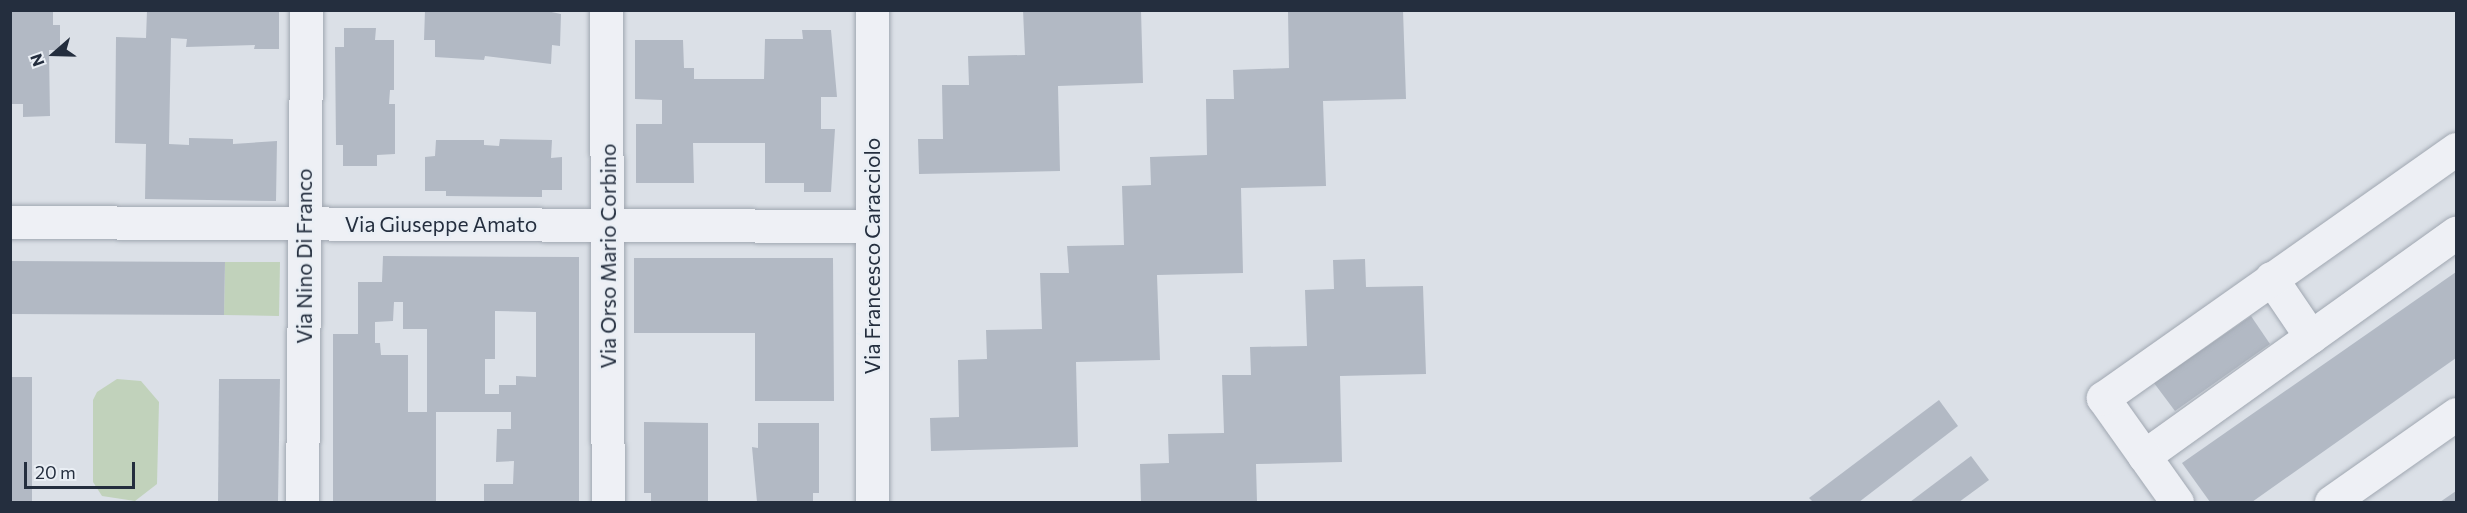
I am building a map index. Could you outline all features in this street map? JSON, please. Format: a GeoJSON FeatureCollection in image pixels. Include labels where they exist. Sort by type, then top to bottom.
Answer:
{"type":"FeatureCollection","features":[{"type":"Feature","properties":{"kind":"street","name":"Via Nino Di Franco"},"geometry":{"type":"LineString","coordinates":[[302,502],[306,10]]}},
{"type":"Feature","properties":{"kind":"street","name":"Via Orso Mario Corbino"},"geometry":{"type":"LineString","coordinates":[[606,10],[608,502]]}},
{"type":"Feature","properties":{"kind":"street","name":"Via Francesco Caracciolo"},"geometry":{"type":"LineString","coordinates":[[872,10],[872,502]]}},
{"type":"Feature","properties":{"kind":"street"},"geometry":{"type":"LineString","coordinates":[[2178,502],[2103,398],[2457,149]]}},
{"type":"Feature","properties":{"kind":"street","name":"Via Giuseppe Amato"},"geometry":{"type":"LineString","coordinates":[[10,222],[872,226]]}},
{"type":"Feature","properties":{"kind":"street"},"geometry":{"type":"LineString","coordinates":[[2144,456],[2457,233]]}},
{"type":"Feature","properties":{"kind":"street"},"geometry":{"type":"LineString","coordinates":[[2271,278],[2311,337]]}},
{"type":"Feature","properties":{"kind":"street"},"geometry":{"type":"LineString","coordinates":[[2331,502],[2457,414]]}},
{"type":"Feature","properties":{"kind":"green space"},"geometry":{"type":"Polygon","coordinates":[[[225,262],[280,262],[279,316],[224,315],[225,262]]]}},
{"type":"Feature","properties":{"kind":"green space"},"geometry":{"type":"Polygon","coordinates":[[[117,379],[141,381],[159,402],[157,484],[135,501],[102,496],[93,482],[93,400],[97,392],[117,379]]]}},
{"type":"Feature","properties":{"kind":"building"},"geometry":{"type":"Polygon","coordinates":[[[10,10],[53,10],[53,25],[60,25],[60,50],[49,50],[50,116],[23,117],[23,104],[10,104],[10,10]]]}},
{"type":"Feature","properties":{"kind":"building"},"geometry":{"type":"Polygon","coordinates":[[[147,10],[279,10],[279,49],[254,49],[255,45],[186,47],[187,39],[171,38],[169,144],[189,145],[189,138],[233,139],[233,144],[277,141],[276,201],[145,199],[146,144],[115,143],[116,37],[146,38],[147,10]]]}},
{"type":"Feature","properties":{"kind":"building"},"geometry":{"type":"Polygon","coordinates":[[[425,10],[542,10],[561,14],[560,46],[552,45],[551,64],[485,56],[484,60],[435,57],[435,40],[424,40],[425,10]]]}},
{"type":"Feature","properties":{"kind":"building"},"geometry":{"type":"Polygon","coordinates":[[[1023,10],[1141,10],[1143,83],[1058,86],[1060,171],[919,174],[918,139],[943,139],[942,85],[969,85],[968,56],[1025,55],[1023,10]]]}},
{"type":"Feature","properties":{"kind":"building"},"geometry":{"type":"Polygon","coordinates":[[[1403,10],[1406,99],[1323,101],[1326,186],[1241,188],[1243,273],[1157,275],[1160,360],[1076,362],[1078,447],[931,451],[930,418],[959,417],[958,360],[987,359],[986,330],[1042,329],[1040,273],[1069,273],[1067,246],[1124,245],[1122,186],[1151,185],[1150,157],[1207,155],[1206,99],[1234,99],[1233,70],[1289,68],[1288,12],[1403,10]]]}},
{"type":"Feature","properties":{"kind":"building"},"geometry":{"type":"Polygon","coordinates":[[[344,28],[376,28],[375,40],[394,40],[394,90],[390,90],[389,104],[395,104],[395,154],[377,155],[377,166],[343,166],[343,145],[336,145],[335,47],[344,47],[344,28]]]}},
{"type":"Feature","properties":{"kind":"building"},"geometry":{"type":"Polygon","coordinates":[[[802,30],[831,30],[837,97],[821,97],[821,129],[835,129],[831,192],[804,192],[804,183],[765,183],[765,143],[693,143],[694,183],[636,183],[636,124],[662,124],[662,100],[635,99],[635,40],[683,40],[684,68],[694,68],[694,79],[764,79],[765,39],[803,39],[802,30]]]}},
{"type":"Feature","properties":{"kind":"building"},"geometry":{"type":"Polygon","coordinates":[[[500,139],[552,140],[551,158],[562,157],[562,190],[542,190],[542,197],[446,196],[446,191],[425,191],[425,157],[435,156],[436,140],[484,140],[484,145],[499,146],[500,139]]]}},
{"type":"Feature","properties":{"kind":"building"},"geometry":{"type":"Polygon","coordinates":[[[383,256],[579,257],[579,502],[484,502],[484,484],[513,484],[514,461],[496,462],[497,429],[511,429],[511,412],[436,412],[436,502],[333,502],[333,334],[358,334],[358,282],[382,282],[383,256]],[[394,302],[393,321],[375,322],[375,343],[380,343],[381,355],[408,355],[408,412],[427,412],[427,329],[403,329],[403,302],[394,302]],[[495,311],[495,359],[485,359],[485,394],[499,394],[499,385],[516,385],[516,376],[536,377],[536,312],[495,311]]]}},
{"type":"Feature","properties":{"kind":"building"},"geometry":{"type":"Polygon","coordinates":[[[634,258],[833,258],[834,401],[755,401],[755,333],[634,333],[634,258]]]}},
{"type":"Feature","properties":{"kind":"building"},"geometry":{"type":"Polygon","coordinates":[[[1365,259],[1366,287],[1423,286],[1426,374],[1340,376],[1342,462],[1256,464],[1257,502],[1141,502],[1140,464],[1169,463],[1168,434],[1224,433],[1222,375],[1251,375],[1250,347],[1307,346],[1305,290],[1334,289],[1333,260],[1365,259]]]}},
{"type":"Feature","properties":{"kind":"building"},"geometry":{"type":"Polygon","coordinates":[[[10,261],[225,262],[224,315],[10,314],[10,261]]]}},
{"type":"Feature","properties":{"kind":"building"},"geometry":{"type":"Polygon","coordinates":[[[2456,272],[2456,358],[2252,502],[2210,502],[2182,463],[2456,272]]]}},
{"type":"Feature","properties":{"kind":"building"},"geometry":{"type":"Polygon","coordinates":[[[2251,316],[2270,344],[2175,411],[2154,383],[2251,316]]]}},
{"type":"Feature","properties":{"kind":"building"},"geometry":{"type":"Polygon","coordinates":[[[10,377],[32,377],[32,501],[10,501],[10,377]]]}},
{"type":"Feature","properties":{"kind":"building"},"geometry":{"type":"Polygon","coordinates":[[[219,379],[280,379],[278,502],[218,502],[219,379]]]}},
{"type":"Feature","properties":{"kind":"building"},"geometry":{"type":"Polygon","coordinates":[[[1939,400],[1958,426],[1859,502],[1813,502],[1809,498],[1939,400]]]}},
{"type":"Feature","properties":{"kind":"building"},"geometry":{"type":"Polygon","coordinates":[[[644,422],[708,423],[708,502],[651,502],[651,493],[644,493],[644,422]]]}},
{"type":"Feature","properties":{"kind":"building"},"geometry":{"type":"Polygon","coordinates":[[[758,423],[819,423],[819,493],[813,493],[813,502],[757,502],[752,447],[758,448],[758,423]]]}},
{"type":"Feature","properties":{"kind":"building"},"geometry":{"type":"Polygon","coordinates":[[[1971,456],[1989,480],[1959,502],[1910,502],[1971,456]]]}},
{"type":"Feature","properties":{"kind":"building"},"geometry":{"type":"Polygon","coordinates":[[[2456,491],[2456,502],[2440,502],[2456,491]]]}}]}
